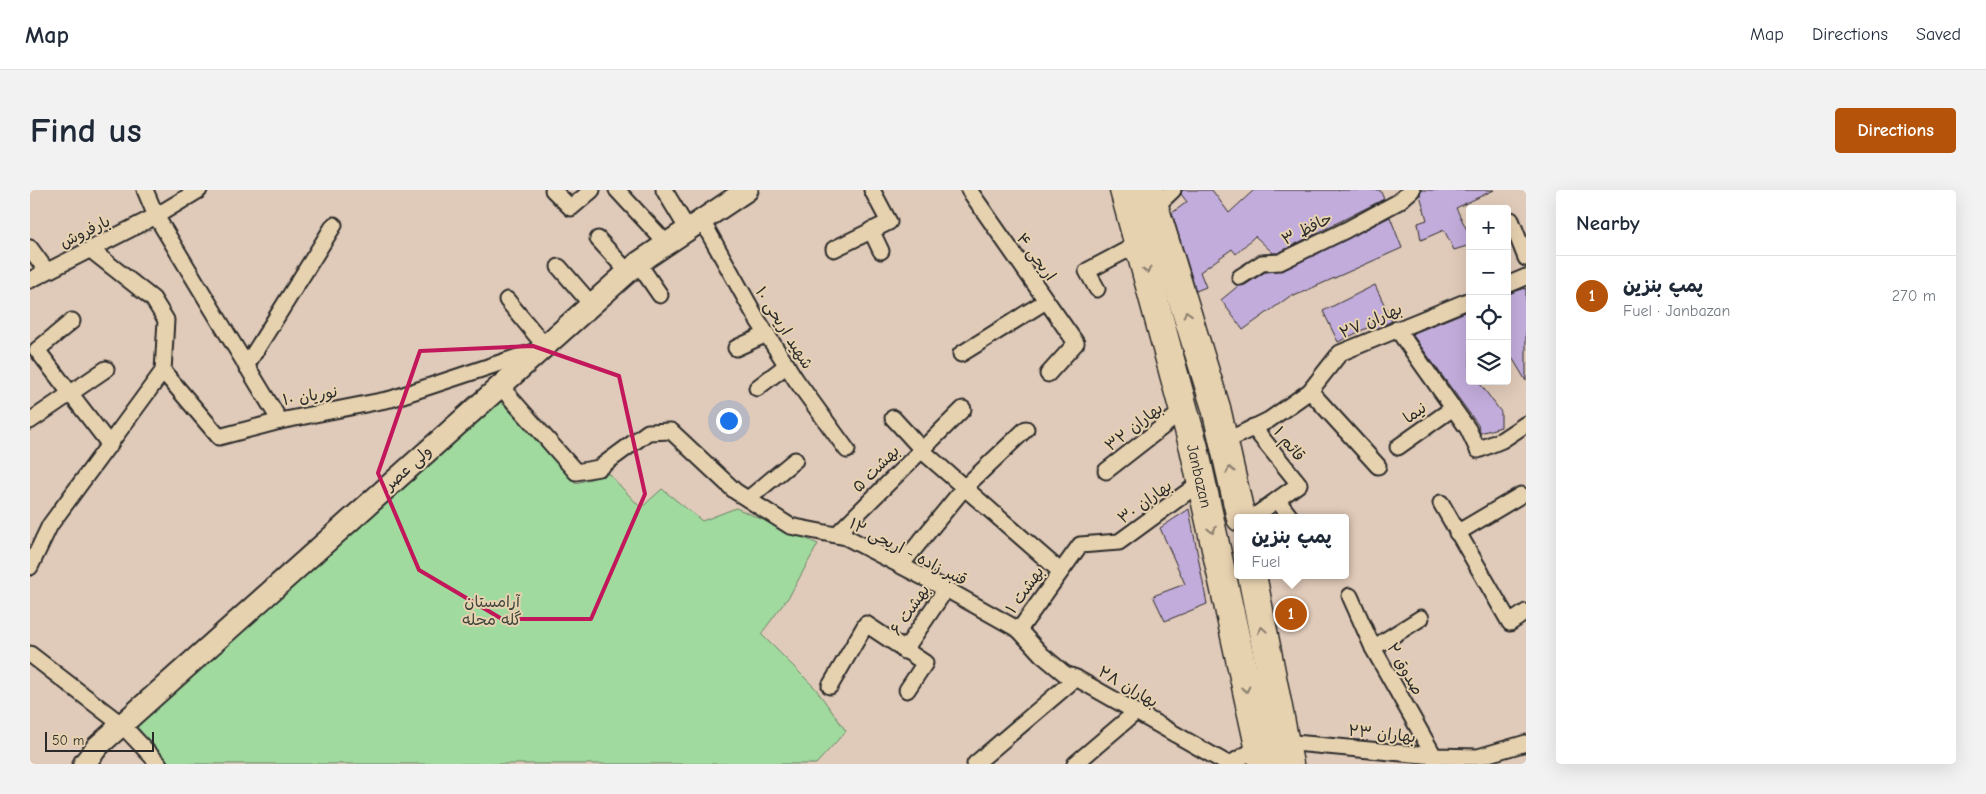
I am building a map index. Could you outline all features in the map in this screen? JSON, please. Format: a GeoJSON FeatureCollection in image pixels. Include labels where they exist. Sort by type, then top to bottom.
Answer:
{"type":"FeatureCollection","features":[{"type":"Feature","properties":{"kind":"highway","name":"Janbazan"},"geometry":{"type":"LineString","coordinates":[[1124,190],[1140,243],[1201,482],[1274,754]]}},
{"type":"Feature","properties":{"kind":"highway","name":"Janbazan"},"geometry":{"type":"LineString","coordinates":[[1159,196],[1216,408],[1240,514]]}},
{"type":"Feature","properties":{"kind":"highway"},"geometry":{"type":"LineString","coordinates":[[1252,579],[1274,754]]}},
{"type":"Feature","properties":{"kind":"main road","name":"ولی عصر"},"geometry":{"type":"LineString","coordinates":[[84,764],[98,746],[591,304],[666,243],[747,190]]}},
{"type":"Feature","properties":{"kind":"street","name":"نوریان ۱۰"},"geometry":{"type":"LineString","coordinates":[[145,190],[156,216],[280,421],[391,399],[544,347]]}},
{"type":"Feature","properties":{"kind":"street","name":"بارفروش"},"geometry":{"type":"LineString","coordinates":[[30,280],[46,270],[91,250],[156,216],[199,190]]}},
{"type":"Feature","properties":{"kind":"street"},"geometry":{"type":"LineString","coordinates":[[553,190],[571,208],[592,190]]}},
{"type":"Feature","properties":{"kind":"street"},"geometry":{"type":"LineString","coordinates":[[617,190],[666,243]]}},
{"type":"Feature","properties":{"kind":"street","name":"شهید اریحی ۱۰"},"geometry":{"type":"LineString","coordinates":[[664,190],[694,224],[787,365],[847,450]]}},
{"type":"Feature","properties":{"kind":"street"},"geometry":{"type":"LineString","coordinates":[[834,249],[888,222],[872,190]]}},
{"type":"Feature","properties":{"kind":"street","name":"اریحی ۴"},"geometry":{"type":"LineString","coordinates":[[969,190],[1076,343],[1048,374]]}},
{"type":"Feature","properties":{"kind":"street","name":"حافظ ۳"},"geometry":{"type":"LineString","coordinates":[[1240,277],[1262,263],[1280,262],[1346,230],[1398,202],[1412,190]]}},
{"type":"Feature","properties":{"kind":"street"},"geometry":{"type":"LineString","coordinates":[[1511,220],[1526,258]]}},
{"type":"Feature","properties":{"kind":"street"},"geometry":{"type":"LineString","coordinates":[[246,366],[334,226]]}},
{"type":"Feature","properties":{"kind":"street"},"geometry":{"type":"LineString","coordinates":[[872,230],[881,251]]}},
{"type":"Feature","properties":{"kind":"street"},"geometry":{"type":"LineString","coordinates":[[598,239],[633,268],[660,295]]}},
{"type":"Feature","properties":{"kind":"street"},"geometry":{"type":"LineString","coordinates":[[1097,289],[1086,271],[1140,243]]}},
{"type":"Feature","properties":{"kind":"street"},"geometry":{"type":"LineString","coordinates":[[30,248],[46,270]]}},
{"type":"Feature","properties":{"kind":"street"},"geometry":{"type":"LineString","coordinates":[[30,567],[50,525],[163,371],[166,320],[153,299],[91,250]]}},
{"type":"Feature","properties":{"kind":"street"},"geometry":{"type":"LineString","coordinates":[[559,266],[591,304]]}},
{"type":"Feature","properties":{"kind":"street"},"geometry":{"type":"LineString","coordinates":[[507,300],[544,347]]}},
{"type":"Feature","properties":{"kind":"street"},"geometry":{"type":"LineString","coordinates":[[961,354],[1046,301]]}},
{"type":"Feature","properties":{"kind":"street","name":"بهاران ۲۷"},"geometry":{"type":"LineString","coordinates":[[1224,442],[1269,420],[1310,391],[1340,353],[1466,302]]}},
{"type":"Feature","properties":{"kind":"street"},"geometry":{"type":"LineString","coordinates":[[72,321],[37,350],[110,445]]}},
{"type":"Feature","properties":{"kind":"street"},"geometry":{"type":"LineString","coordinates":[[1397,329],[1468,429],[1478,450],[1502,440],[1526,424]]}},
{"type":"Feature","properties":{"kind":"street"},"geometry":{"type":"LineString","coordinates":[[736,348],[767,334]]}},
{"type":"Feature","properties":{"kind":"street"},"geometry":{"type":"LineString","coordinates":[[757,388],[787,365]]}},
{"type":"Feature","properties":{"kind":"street"},"geometry":{"type":"LineString","coordinates":[[30,422],[106,369]]}},
{"type":"Feature","properties":{"kind":"street"},"geometry":{"type":"LineString","coordinates":[[163,371],[219,437],[280,421]]}},
{"type":"Feature","properties":{"kind":"street","name":"قنبر زاده - اریحی ۱۲"},"geometry":{"type":"LineString","coordinates":[[500,386],[576,472],[599,468],[648,432],[671,431],[735,491],[790,526],[846,537],[946,589],[1019,630]]}},
{"type":"Feature","properties":{"kind":"street"},"geometry":{"type":"LineString","coordinates":[[1310,391],[1378,466]]}},
{"type":"Feature","properties":{"kind":"street","name":"نیما"},"geometry":{"type":"LineString","coordinates":[[1398,447],[1453,408]]}},
{"type":"Feature","properties":{"kind":"street","name":"بهشت ۵"},"geometry":{"type":"LineString","coordinates":[[836,535],[963,409]]}},
{"type":"Feature","properties":{"kind":"street","name":"بهاران ۳۲"},"geometry":{"type":"LineString","coordinates":[[1106,471],[1184,410]]}},
{"type":"Feature","properties":{"kind":"street"},"geometry":{"type":"LineString","coordinates":[[893,418],[921,449],[1060,571]]}},
{"type":"Feature","properties":{"kind":"street","name":"قائم ۱"},"geometry":{"type":"LineString","coordinates":[[1253,427],[1299,484],[1258,514]]}},
{"type":"Feature","properties":{"kind":"street"},"geometry":{"type":"LineString","coordinates":[[901,565],[964,488],[1026,430]]}},
{"type":"Feature","properties":{"kind":"street"},"geometry":{"type":"LineString","coordinates":[[748,499],[795,460]]}},
{"type":"Feature","properties":{"kind":"street","name":"بهاران ۳۰"},"geometry":{"type":"LineString","coordinates":[[1060,571],[1080,544],[1119,542],[1201,482]]}},
{"type":"Feature","properties":{"kind":"street"},"geometry":{"type":"LineString","coordinates":[[1457,533],[1521,495]]}},
{"type":"Feature","properties":{"kind":"street"},"geometry":{"type":"LineString","coordinates":[[1278,501],[1288,514]]}},
{"type":"Feature","properties":{"kind":"street"},"geometry":{"type":"LineString","coordinates":[[1441,503],[1510,623],[1526,612]]}},
{"type":"Feature","properties":{"kind":"street","name":"بهشت ۱"},"geometry":{"type":"LineString","coordinates":[[1019,630],[1060,571]]}},
{"type":"Feature","properties":{"kind":"street","name":"بهشت ۶"},"geometry":{"type":"LineString","coordinates":[[904,652],[946,589]]}},
{"type":"Feature","properties":{"kind":"street","name":"صدوق ۲"},"geometry":{"type":"LineString","coordinates":[[1350,596],[1372,648],[1434,756]]}},
{"type":"Feature","properties":{"kind":"street"},"geometry":{"type":"LineString","coordinates":[[1372,648],[1421,618]]}},
{"type":"Feature","properties":{"kind":"street"},"geometry":{"type":"LineString","coordinates":[[830,686],[866,624],[904,652],[925,663],[907,690]]}},
{"type":"Feature","properties":{"kind":"street","name":"بهاران ۲۸"},"geometry":{"type":"LineString","coordinates":[[1019,630],[1042,656],[1065,674],[1076,678],[1229,764]]}},
{"type":"Feature","properties":{"kind":"street"},"geometry":{"type":"LineString","coordinates":[[32,659],[122,725],[158,764]]}},
{"type":"Feature","properties":{"kind":"street"},"geometry":{"type":"LineString","coordinates":[[975,764],[1076,678]]}},
{"type":"Feature","properties":{"kind":"street"},"geometry":{"type":"LineString","coordinates":[[1075,764],[1136,712]]}},
{"type":"Feature","properties":{"kind":"street","name":"بهاران ۲۳"},"geometry":{"type":"LineString","coordinates":[[1274,754],[1434,756],[1478,760],[1526,743]]}},
{"type":"Feature","properties":{"kind":"street"},"geometry":{"type":"LineString","coordinates":[[1229,764],[1274,754]]}},
{"type":"Feature","properties":{"kind":"highlighted area"},"geometry":{"type":"Polygon","coordinates":[[[533,346],[619,376],[645,494],[591,619],[502,619],[419,570],[378,473],[420,351],[533,346]]]}},
{"type":"Feature","properties":{"kind":"green space","name":"آرامستان گله محله"},"geometry":{"type":"Polygon","coordinates":[[[499,400],[576,483],[609,474],[641,508],[662,489],[702,521],[736,508],[818,544],[790,595],[761,634],[815,688],[846,731],[816,764],[168,764],[135,724],[499,400]]]}},
{"type":"Feature","properties":{"kind":"building"},"geometry":{"type":"Polygon","coordinates":[[[1182,190],[1212,190],[1229,213],[1254,190],[1380,190],[1384,199],[1278,253],[1273,253],[1255,236],[1236,254],[1232,249],[1200,272],[1206,287],[1196,291],[1172,213],[1187,202],[1181,194],[1182,190]]]}},
{"type":"Feature","properties":{"kind":"building"},"geometry":{"type":"Polygon","coordinates":[[[1421,190],[1494,190],[1456,208],[1466,228],[1466,246],[1454,250],[1444,230],[1421,240],[1418,223],[1427,220],[1420,195],[1421,190]]]}},
{"type":"Feature","properties":{"kind":"building"},"geometry":{"type":"Polygon","coordinates":[[[1390,217],[1402,248],[1294,296],[1293,294],[1243,330],[1221,300],[1238,286],[1245,285],[1265,272],[1284,270],[1390,217]]]}},
{"type":"Feature","properties":{"kind":"building"},"geometry":{"type":"Polygon","coordinates":[[[1375,285],[1392,321],[1375,329],[1373,325],[1338,342],[1323,311],[1375,285]]]}},
{"type":"Feature","properties":{"kind":"building"},"geometry":{"type":"Polygon","coordinates":[[[1526,288],[1526,381],[1511,356],[1511,293],[1526,288]]]}},
{"type":"Feature","properties":{"kind":"building"},"geometry":{"type":"Polygon","coordinates":[[[1466,312],[1466,385],[1481,385],[1501,412],[1501,427],[1480,433],[1478,425],[1412,334],[1466,312]]]}},
{"type":"Feature","properties":{"kind":"building"},"geometry":{"type":"Polygon","coordinates":[[[1189,509],[1207,604],[1165,621],[1153,596],[1185,584],[1160,528],[1189,509]]]}},
{"type":"Feature","properties":{"kind":"place","name":"پمپ بنزین"},"geometry":{"type":"Point","coordinates":[1291,614]}}]}
